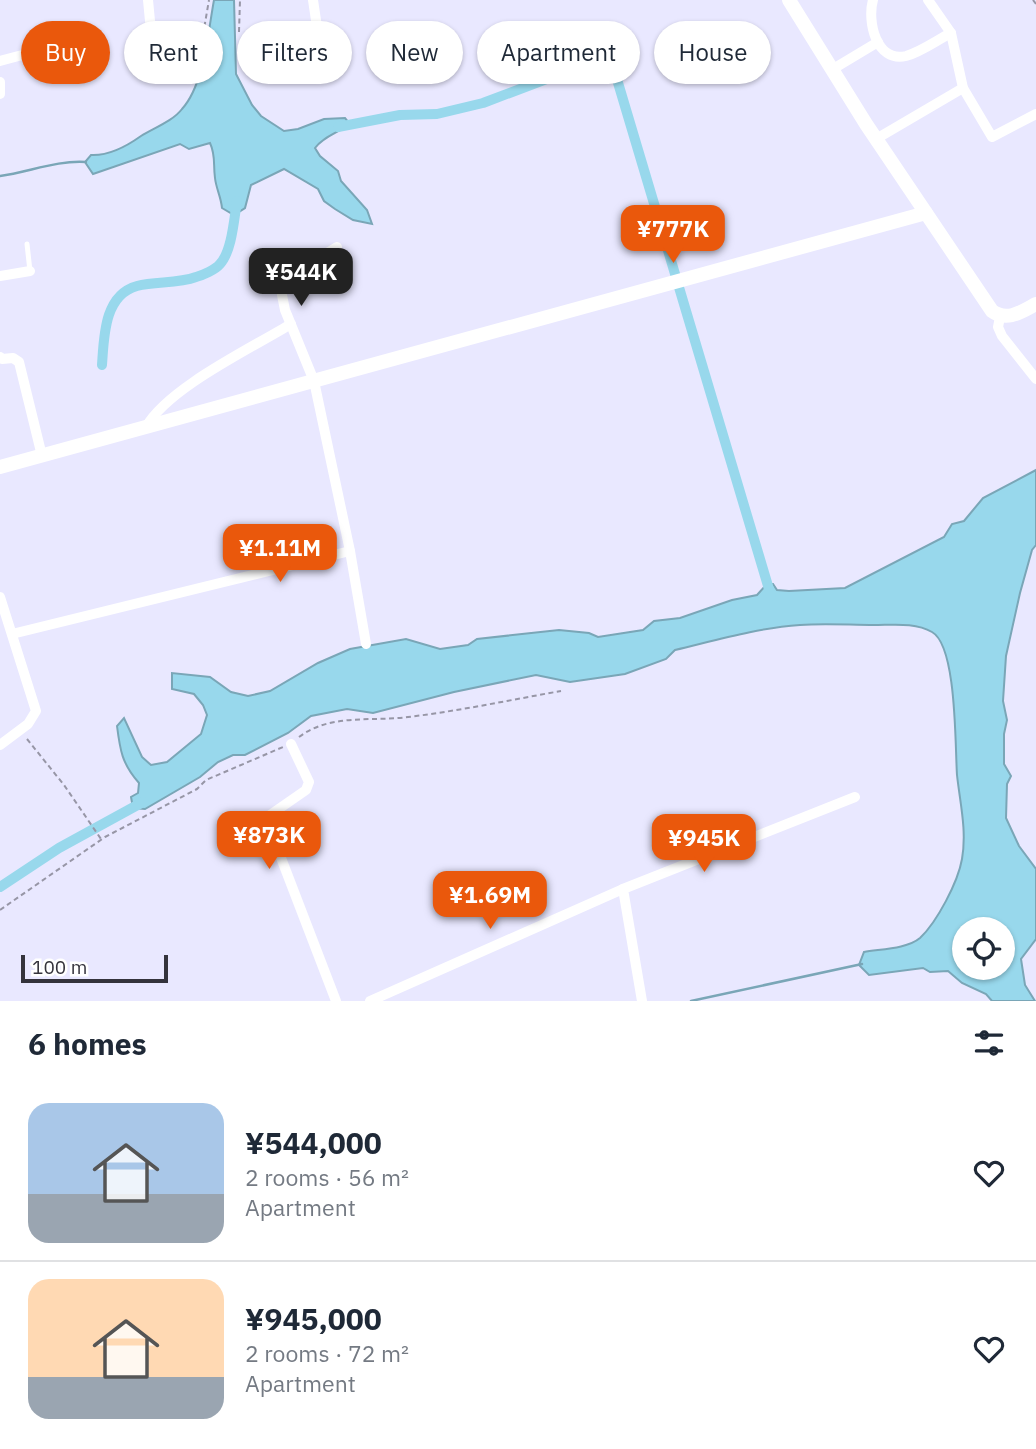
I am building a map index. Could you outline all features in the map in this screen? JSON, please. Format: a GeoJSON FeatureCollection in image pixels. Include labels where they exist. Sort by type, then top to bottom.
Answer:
{"type":"FeatureCollection","features":[{"type":"Feature","properties":{"kind":"street"},"geometry":{"type":"LineString","coordinates":[[148,0],[150,21]]}},
{"type":"Feature","properties":{"kind":"street"},"geometry":{"type":"LineString","coordinates":[[313,0],[316,21]]}},
{"type":"Feature","properties":{"kind":"street"},"geometry":{"type":"LineString","coordinates":[[789,0],[876,139],[992,311],[1000,317],[1008,317],[1036,304]]}},
{"type":"Feature","properties":{"kind":"street"},"geometry":{"type":"LineString","coordinates":[[873,0],[870,21],[874,36],[891,54],[908,56],[951,33]]}},
{"type":"Feature","properties":{"kind":"street"},"geometry":{"type":"LineString","coordinates":[[928,0],[951,33],[963,88],[992,137],[1036,114]]}},
{"type":"Feature","properties":{"kind":"street"},"geometry":{"type":"LineString","coordinates":[[833,69],[878,42]]}},
{"type":"Feature","properties":{"kind":"street"},"geometry":{"type":"LineString","coordinates":[[0,61],[21,55]]}},
{"type":"Feature","properties":{"kind":"street"},"geometry":{"type":"LineString","coordinates":[[0,82],[0,94]]}},
{"type":"Feature","properties":{"kind":"street"},"geometry":{"type":"LineString","coordinates":[[876,139],[963,88]]}},
{"type":"Feature","properties":{"kind":"street"},"geometry":{"type":"LineString","coordinates":[[0,467],[926,214]]}},
{"type":"Feature","properties":{"kind":"street"},"geometry":{"type":"LineString","coordinates":[[337,247],[293,274],[283,285],[282,295],[314,381],[366,644]]}},
{"type":"Feature","properties":{"kind":"street"},"geometry":{"type":"LineString","coordinates":[[0,276],[30,271]]}},
{"type":"Feature","properties":{"kind":"street"},"geometry":{"type":"LineString","coordinates":[[1000,317],[1002,335],[1036,379]]}},
{"type":"Feature","properties":{"kind":"street"},"geometry":{"type":"LineString","coordinates":[[146,427],[153,414],[177,393],[291,324]]}},
{"type":"Feature","properties":{"kind":"street"},"geometry":{"type":"LineString","coordinates":[[0,357],[13,358],[19,362],[42,456]]}},
{"type":"Feature","properties":{"kind":"street"},"geometry":{"type":"LineString","coordinates":[[12,634],[349,551]]}},
{"type":"Feature","properties":{"kind":"street"},"geometry":{"type":"LineString","coordinates":[[0,597],[36,712],[34,718],[0,745]]}},
{"type":"Feature","properties":{"kind":"street"},"geometry":{"type":"LineString","coordinates":[[291,744],[309,782],[306,790],[270,816],[268,824],[336,1001]]}},
{"type":"Feature","properties":{"kind":"street"},"geometry":{"type":"LineString","coordinates":[[370,1001],[623,889],[855,797]]}},
{"type":"Feature","properties":{"kind":"street"},"geometry":{"type":"LineString","coordinates":[[623,889],[642,1001]]}},
{"type":"Feature","properties":{"kind":"lane"},"geometry":{"type":"LineString","coordinates":[[27,244],[30,271]]}},
{"type":"Feature","properties":{"kind":"path"},"geometry":{"type":"LineString","coordinates":[[205,21],[209,0]]}},
{"type":"Feature","properties":{"kind":"path"},"geometry":{"type":"LineString","coordinates":[[239,21],[240,0]]}},
{"type":"Feature","properties":{"kind":"path"},"geometry":{"type":"LineString","coordinates":[[1033,0],[1036,4]]}},
{"type":"Feature","properties":{"kind":"path"},"geometry":{"type":"LineString","coordinates":[[0,910],[101,839],[197,789],[206,780],[291,744],[324,723],[349,719],[406,717],[561,691]]}},
{"type":"Feature","properties":{"kind":"path"},"geometry":{"type":"LineString","coordinates":[[20,730],[64,785],[101,839]]}},
{"type":"Feature","properties":{"kind":"water"},"geometry":{"type":"Polygon","coordinates":[[[214,0],[234,0],[237,84],[241,84],[261,116],[284,131],[298,129],[324,119],[345,118],[350,124],[315,148],[320,156],[338,171],[341,181],[367,210],[372,224],[353,220],[335,209],[324,201],[318,189],[284,169],[251,185],[245,208],[234,215],[222,208],[210,143],[189,149],[180,144],[93,174],[85,162],[91,155],[111,152],[174,117],[189,99],[196,84],[223,84],[223,21],[210,21],[214,0]]]}},
{"type":"Feature","properties":{"kind":"water"},"geometry":{"type":"Polygon","coordinates":[[[1036,470],[1036,545],[1032,550],[1020,593],[1006,656],[1003,701],[1007,720],[1004,764],[1011,776],[1007,784],[1006,818],[1019,846],[1036,869],[1036,939],[1021,959],[1025,985],[1035,1001],[992,1001],[986,994],[958,980],[1015,980],[1015,917],[952,917],[952,974],[948,971],[930,972],[923,968],[869,975],[859,965],[864,952],[901,946],[920,938],[946,901],[962,859],[963,827],[950,676],[940,641],[932,632],[918,627],[818,624],[768,629],[675,650],[666,659],[625,674],[570,682],[536,675],[373,713],[347,709],[311,716],[288,733],[245,755],[233,755],[218,762],[200,777],[145,809],[133,808],[131,797],[138,793],[139,783],[123,756],[117,726],[124,718],[142,757],[151,765],[167,762],[201,734],[207,715],[194,694],[172,689],[172,673],[210,677],[231,692],[248,696],[270,691],[318,663],[350,649],[406,639],[440,649],[468,645],[477,639],[559,630],[589,633],[598,637],[643,630],[654,621],[680,618],[732,600],[757,595],[767,584],[773,584],[777,590],[789,591],[845,588],[944,537],[952,524],[964,521],[983,498],[1036,470]]]}},
{"type":"Feature","properties":{"kind":"waterway"},"geometry":{"type":"LineString","coordinates":[[338,127],[400,115],[437,114],[483,103],[586,64],[602,67],[616,76],[771,596]]}},
{"type":"Feature","properties":{"kind":"waterway"},"geometry":{"type":"LineString","coordinates":[[0,176],[54,164],[86,162]]}},
{"type":"Feature","properties":{"kind":"waterway"},"geometry":{"type":"LineString","coordinates":[[102,365],[105,330],[118,298],[137,286],[189,279],[218,266],[230,243],[237,201]]}},
{"type":"Feature","properties":{"kind":"waterway"},"geometry":{"type":"LineString","coordinates":[[0,887],[59,848],[143,802]]}},
{"type":"Feature","properties":{"kind":"waterway"},"geometry":{"type":"LineString","coordinates":[[691,1001],[862,964]]}}]}
